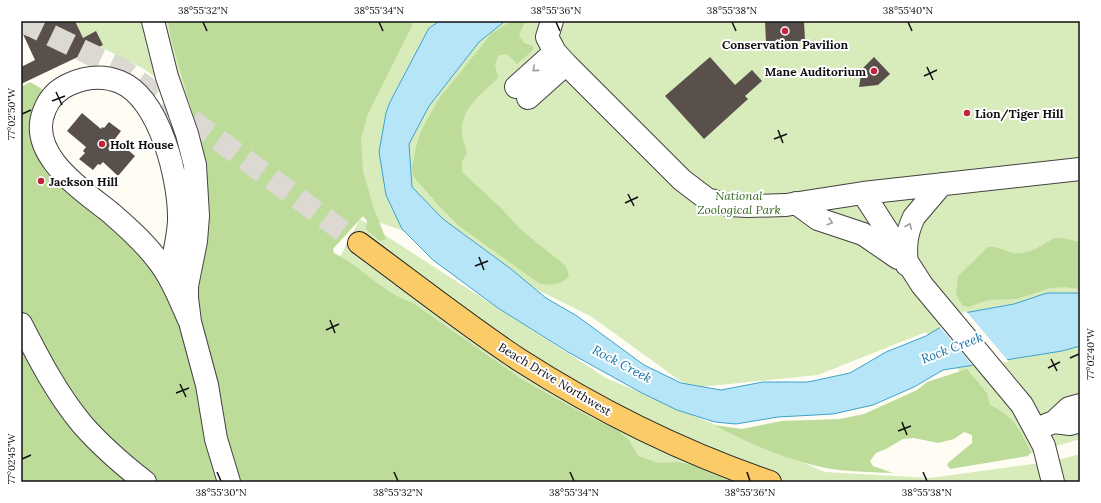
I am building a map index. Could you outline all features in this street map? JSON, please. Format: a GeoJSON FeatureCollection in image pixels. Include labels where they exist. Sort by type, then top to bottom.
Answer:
{"type":"FeatureCollection","features":[{"type":"Feature","properties":{"kind":"main road","name":"Beach Drive Northwest"},"geometry":{"type":"LineString","coordinates":[[360,243],[501,348],[555,382],[657,435],[732,468],[770,482]]}},
{"type":"Feature","properties":{"kind":"street"},"geometry":{"type":"LineString","coordinates":[[152,21],[167,78],[187,134],[195,165],[198,216],[196,241],[187,286],[190,322]]}},
{"type":"Feature","properties":{"kind":"street"},"geometry":{"type":"LineString","coordinates":[[552,21],[547,37],[561,58],[682,180],[707,199],[728,205],[748,206],[796,203],[942,184],[1080,169]]}},
{"type":"Feature","properties":{"kind":"street"},"geometry":{"type":"LineString","coordinates":[[522,93],[561,58]]}},
{"type":"Feature","properties":{"kind":"street"},"geometry":{"type":"LineString","coordinates":[[169,277],[179,220],[177,195],[168,155],[153,116],[143,100],[133,89],[121,82],[94,77],[69,84],[55,92],[43,113],[42,127],[48,153],[57,167],[69,179],[136,235],[157,258],[169,277],[190,322],[204,374],[216,439],[229,482]]}},
{"type":"Feature","properties":{"kind":"street"},"geometry":{"type":"LineString","coordinates":[[907,265],[905,245],[907,232],[911,222],[942,184]]}},
{"type":"Feature","properties":{"kind":"street"},"geometry":{"type":"LineString","coordinates":[[864,194],[907,265],[922,286],[1022,405],[1045,425],[1070,424],[1080,421]]}},
{"type":"Feature","properties":{"kind":"street"},"geometry":{"type":"LineString","coordinates":[[796,203],[818,219],[863,234],[884,246],[907,265]]}},
{"type":"Feature","properties":{"kind":"street"},"geometry":{"type":"LineString","coordinates":[[21,324],[59,392],[82,424],[122,465],[145,482]]}},
{"type":"Feature","properties":{"kind":"street"},"geometry":{"type":"LineString","coordinates":[[1045,425],[1069,408],[1080,405]]}},
{"type":"Feature","properties":{"kind":"street"},"geometry":{"type":"LineString","coordinates":[[1045,425],[1044,446],[1053,482]]}},
{"type":"Feature","properties":{"kind":"green space","name":"National Zoological Park"},"geometry":{"type":"Polygon","coordinates":[[[50,21],[1080,21],[1080,439],[1030,454],[926,332],[818,375],[690,388],[592,317],[482,262],[413,234],[331,206],[144,69],[50,21]]]}},
{"type":"Feature","properties":{"kind":"green space"},"geometry":{"type":"Polygon","coordinates":[[[168,21],[413,21],[412,26],[367,116],[361,140],[363,171],[374,209],[386,239],[380,241],[366,229],[367,221],[363,216],[333,249],[334,253],[354,265],[392,293],[413,303],[523,380],[593,419],[616,429],[629,440],[638,456],[658,463],[678,462],[692,465],[732,482],[21,482],[21,87],[30,82],[42,89],[31,129],[131,239],[156,273],[168,300],[195,290],[199,136],[171,39],[168,21]]]}},
{"type":"Feature","properties":{"kind":"green space"},"geometry":{"type":"Polygon","coordinates":[[[511,21],[529,21],[524,24],[519,35],[524,43],[533,46],[533,50],[517,64],[507,54],[499,55],[495,64],[498,78],[479,96],[464,117],[462,135],[467,153],[462,162],[462,172],[501,208],[520,229],[566,266],[569,276],[556,284],[540,284],[459,226],[413,176],[412,167],[421,131],[438,100],[492,33],[511,21]]]}},
{"type":"Feature","properties":{"kind":"green space"},"geometry":{"type":"Polygon","coordinates":[[[360,219],[606,378],[825,472],[930,478],[1054,461],[1080,454],[1080,482],[434,482],[339,259],[360,219]]]}},
{"type":"Feature","properties":{"kind":"green space"},"geometry":{"type":"Polygon","coordinates":[[[1054,238],[1062,238],[1080,242],[1080,289],[1064,287],[1050,288],[1017,299],[988,300],[968,307],[962,305],[956,294],[958,276],[988,247],[1018,254],[1035,249],[1054,238]]]}},
{"type":"Feature","properties":{"kind":"green space"},"geometry":{"type":"Polygon","coordinates":[[[967,369],[987,393],[990,405],[1005,414],[1015,424],[1031,452],[1028,456],[950,469],[947,465],[949,462],[972,443],[972,435],[964,432],[954,439],[938,443],[914,438],[903,439],[876,453],[870,461],[873,466],[893,473],[839,470],[816,466],[786,457],[742,439],[714,425],[742,429],[781,421],[840,419],[864,414],[917,390],[927,382],[967,369]]]}},
{"type":"Feature","properties":{"kind":"water","name":"Rock Creek"},"geometry":{"type":"Polygon","coordinates":[[[440,21],[505,21],[479,42],[429,106],[409,144],[412,187],[443,219],[511,269],[546,298],[577,316],[644,365],[681,383],[721,390],[763,382],[808,382],[850,373],[886,352],[926,336],[964,313],[1014,304],[1047,293],[1080,293],[1080,346],[1062,351],[943,370],[914,387],[873,405],[833,414],[778,417],[736,424],[715,422],[677,410],[640,392],[568,352],[498,308],[433,260],[402,229],[386,195],[379,152],[386,113],[390,102],[429,28],[440,21]]]}},
{"type":"Feature","properties":{"kind":"pier"},"geometry":{"type":"Polygon","coordinates":[[[966,311],[1009,362],[973,366],[939,326],[966,311]]]}},
{"type":"Feature","properties":{"kind":"building"},"geometry":{"type":"Polygon","coordinates":[[[43,21],[75,21],[83,38],[96,31],[103,45],[21,84],[21,67],[35,60],[22,32],[43,21]]]}},
{"type":"Feature","properties":{"kind":"building","name":"Conservation Pavilion"},"geometry":{"type":"Polygon","coordinates":[[[765,21],[804,21],[805,41],[766,42],[765,21]]]}},
{"type":"Feature","properties":{"kind":"building"},"geometry":{"type":"Polygon","coordinates":[[[710,57],[735,85],[752,70],[762,81],[745,96],[748,99],[704,139],[665,96],[710,57]]]}},
{"type":"Feature","properties":{"kind":"building","name":"Mane Auditorium"},"geometry":{"type":"Polygon","coordinates":[[[874,57],[890,74],[878,85],[859,87],[862,69],[874,57]]]}},
{"type":"Feature","properties":{"kind":"building","name":"Holt House"},"geometry":{"type":"Polygon","coordinates":[[[82,113],[101,129],[102,127],[104,128],[109,122],[121,131],[115,139],[135,156],[118,176],[103,162],[100,165],[98,164],[93,170],[79,159],[85,153],[83,151],[86,147],[67,131],[82,113]]]}},
{"type":"Feature","properties":{"kind":"tunnel"},"geometry":{"type":"LineString","coordinates":[[21,22],[123,70],[359,243]]}},
{"type":"Feature","properties":{"kind":"place","name":"Conservation Pavilion"},"geometry":{"type":"Point","coordinates":[785,31]}},
{"type":"Feature","properties":{"kind":"place","name":"Mane Auditorium"},"geometry":{"type":"Point","coordinates":[874,71]}},
{"type":"Feature","properties":{"kind":"place","name":"Lion/Tiger Hill"},"geometry":{"type":"Point","coordinates":[967,113]}},
{"type":"Feature","properties":{"kind":"place","name":"Holt House"},"geometry":{"type":"Point","coordinates":[102,144]}},
{"type":"Feature","properties":{"kind":"place","name":"Jackson Hill"},"geometry":{"type":"Point","coordinates":[41,181]}}]}
